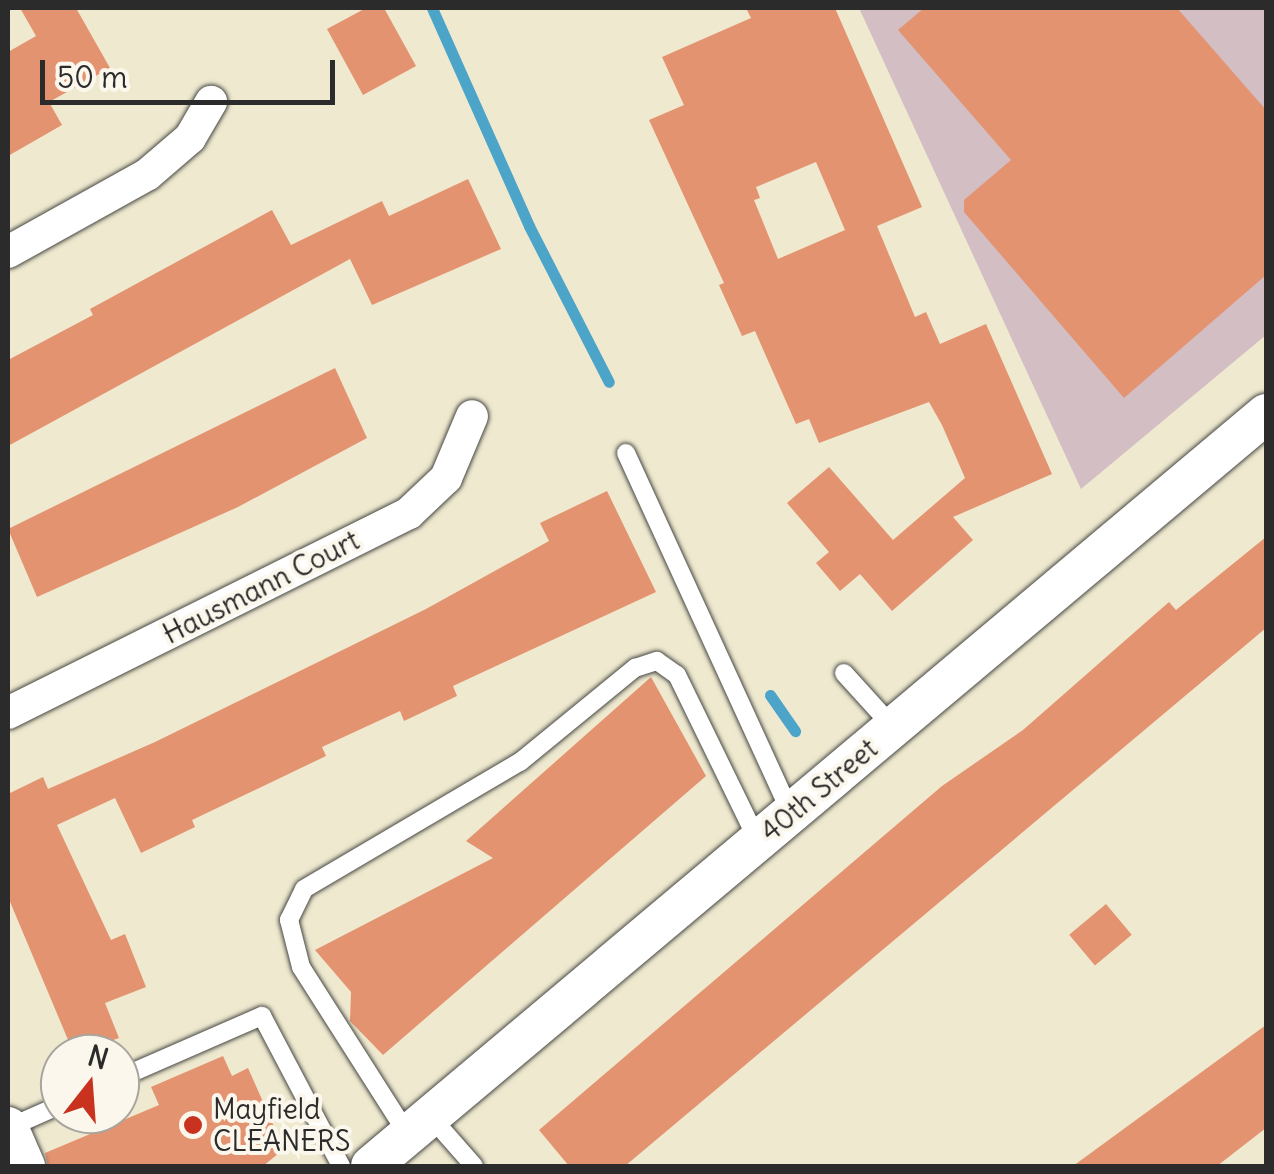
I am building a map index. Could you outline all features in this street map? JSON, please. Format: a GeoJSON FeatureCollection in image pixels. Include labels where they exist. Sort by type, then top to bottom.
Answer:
{"type":"FeatureCollection","features":[{"type":"Feature","properties":{"kind":"street"},"geometry":{"type":"LineString","coordinates":[[8,252],[148,174],[190,138],[211,102]]}},
{"type":"Feature","properties":{"kind":"street","name":"40th Street"},"geometry":{"type":"LineString","coordinates":[[371,1166],[1266,414]]}},
{"type":"Feature","properties":{"kind":"street","name":"Hausmann Court"},"geometry":{"type":"LineString","coordinates":[[8,713],[408,513],[446,478],[472,416]]}},
{"type":"Feature","properties":{"kind":"street"},"geometry":{"type":"LineString","coordinates":[[8,1127],[24,1166]]}},
{"type":"Feature","properties":{"kind":"lane"},"geometry":{"type":"LineString","coordinates":[[626,453],[791,814]]}},
{"type":"Feature","properties":{"kind":"lane"},"geometry":{"type":"LineString","coordinates":[[474,1166],[420,1126],[300,967],[289,937],[294,902],[304,889],[520,762],[646,662],[657,661],[677,675],[758,841]]}},
{"type":"Feature","properties":{"kind":"lane"},"geometry":{"type":"LineString","coordinates":[[844,673],[894,728]]}},
{"type":"Feature","properties":{"kind":"lane"},"geometry":{"type":"LineString","coordinates":[[140,1069],[262,1016],[342,1166]]}},
{"type":"Feature","properties":{"kind":"lane"},"geometry":{"type":"LineString","coordinates":[[8,1127],[40,1113]]}},
{"type":"Feature","properties":{"kind":"shaded area"},"geometry":{"type":"Polygon","coordinates":[[[859,8],[1266,8],[1266,335],[1081,489],[859,8]]]}},
{"type":"Feature","properties":{"kind":"building"},"geometry":{"type":"Polygon","coordinates":[[[20,8],[76,8],[110,68],[49,102],[62,125],[8,156],[8,52],[36,36],[20,8]]]}},
{"type":"Feature","properties":{"kind":"building"},"geometry":{"type":"Polygon","coordinates":[[[366,8],[384,8],[416,66],[363,95],[327,29],[366,8]]]}},
{"type":"Feature","properties":{"kind":"building"},"geometry":{"type":"Polygon","coordinates":[[[746,8],[835,8],[922,207],[877,226],[915,317],[926,312],[940,344],[986,324],[1052,474],[953,517],[973,540],[892,611],[860,574],[840,591],[816,563],[829,552],[787,503],[829,467],[893,540],[965,478],[942,425],[929,402],[819,443],[809,419],[796,424],[755,331],[742,336],[719,285],[724,283],[649,120],[684,105],[662,57],[751,18],[746,8]],[[816,162],[756,187],[760,198],[754,200],[778,259],[845,230],[816,162]]]}},
{"type":"Feature","properties":{"kind":"building"},"geometry":{"type":"Polygon","coordinates":[[[924,8],[1177,8],[1266,110],[1266,275],[1124,398],[964,212],[964,200],[1011,160],[898,30],[924,8]]]}},
{"type":"Feature","properties":{"kind":"building"},"geometry":{"type":"Polygon","coordinates":[[[468,179],[501,249],[372,305],[350,259],[8,446],[8,360],[93,315],[90,309],[272,210],[291,245],[382,201],[389,216],[468,179]]]}},
{"type":"Feature","properties":{"kind":"building"},"geometry":{"type":"Polygon","coordinates":[[[335,368],[367,438],[238,507],[37,597],[8,529],[335,368]]]}},
{"type":"Feature","properties":{"kind":"building"},"geometry":{"type":"Polygon","coordinates":[[[607,491],[656,592],[453,686],[457,696],[404,721],[400,711],[322,747],[326,756],[192,820],[195,827],[141,853],[115,798],[57,825],[111,940],[125,934],[146,987],[105,1003],[117,1034],[66,1034],[8,897],[8,794],[43,777],[48,789],[155,742],[426,609],[549,541],[540,523],[607,491]]]}},
{"type":"Feature","properties":{"kind":"building"},"geometry":{"type":"Polygon","coordinates":[[[1266,537],[1266,628],[625,1166],[569,1166],[539,1130],[942,786],[1023,730],[1169,602],[1176,610],[1266,537]]]}},
{"type":"Feature","properties":{"kind":"building"},"geometry":{"type":"Polygon","coordinates":[[[651,677],[706,776],[383,1055],[350,1021],[351,992],[315,950],[493,858],[466,841],[651,677]]]}},
{"type":"Feature","properties":{"kind":"building"},"geometry":{"type":"Polygon","coordinates":[[[1106,904],[1132,935],[1095,965],[1069,935],[1106,904]]]}},
{"type":"Feature","properties":{"kind":"building"},"geometry":{"type":"Polygon","coordinates":[[[1266,1025],[1266,1128],[1217,1166],[1073,1166],[1266,1025]]]}},
{"type":"Feature","properties":{"kind":"building","name":"Mayfield CLEANERS"},"geometry":{"type":"Polygon","coordinates":[[[223,1056],[232,1076],[248,1068],[284,1149],[263,1166],[48,1166],[45,1153],[90,1134],[140,1134],[140,1113],[159,1105],[151,1087],[223,1056]]]}},
{"type":"Feature","properties":{"kind":"waterway"},"geometry":{"type":"LineString","coordinates":[[432,8],[529,226],[609,382]]}},
{"type":"Feature","properties":{"kind":"waterway"},"geometry":{"type":"LineString","coordinates":[[770,695],[795,731]]}},
{"type":"Feature","properties":{"kind":"place","name":"Mayfield CLEANERS"},"geometry":{"type":"Point","coordinates":[193,1125]}}]}
